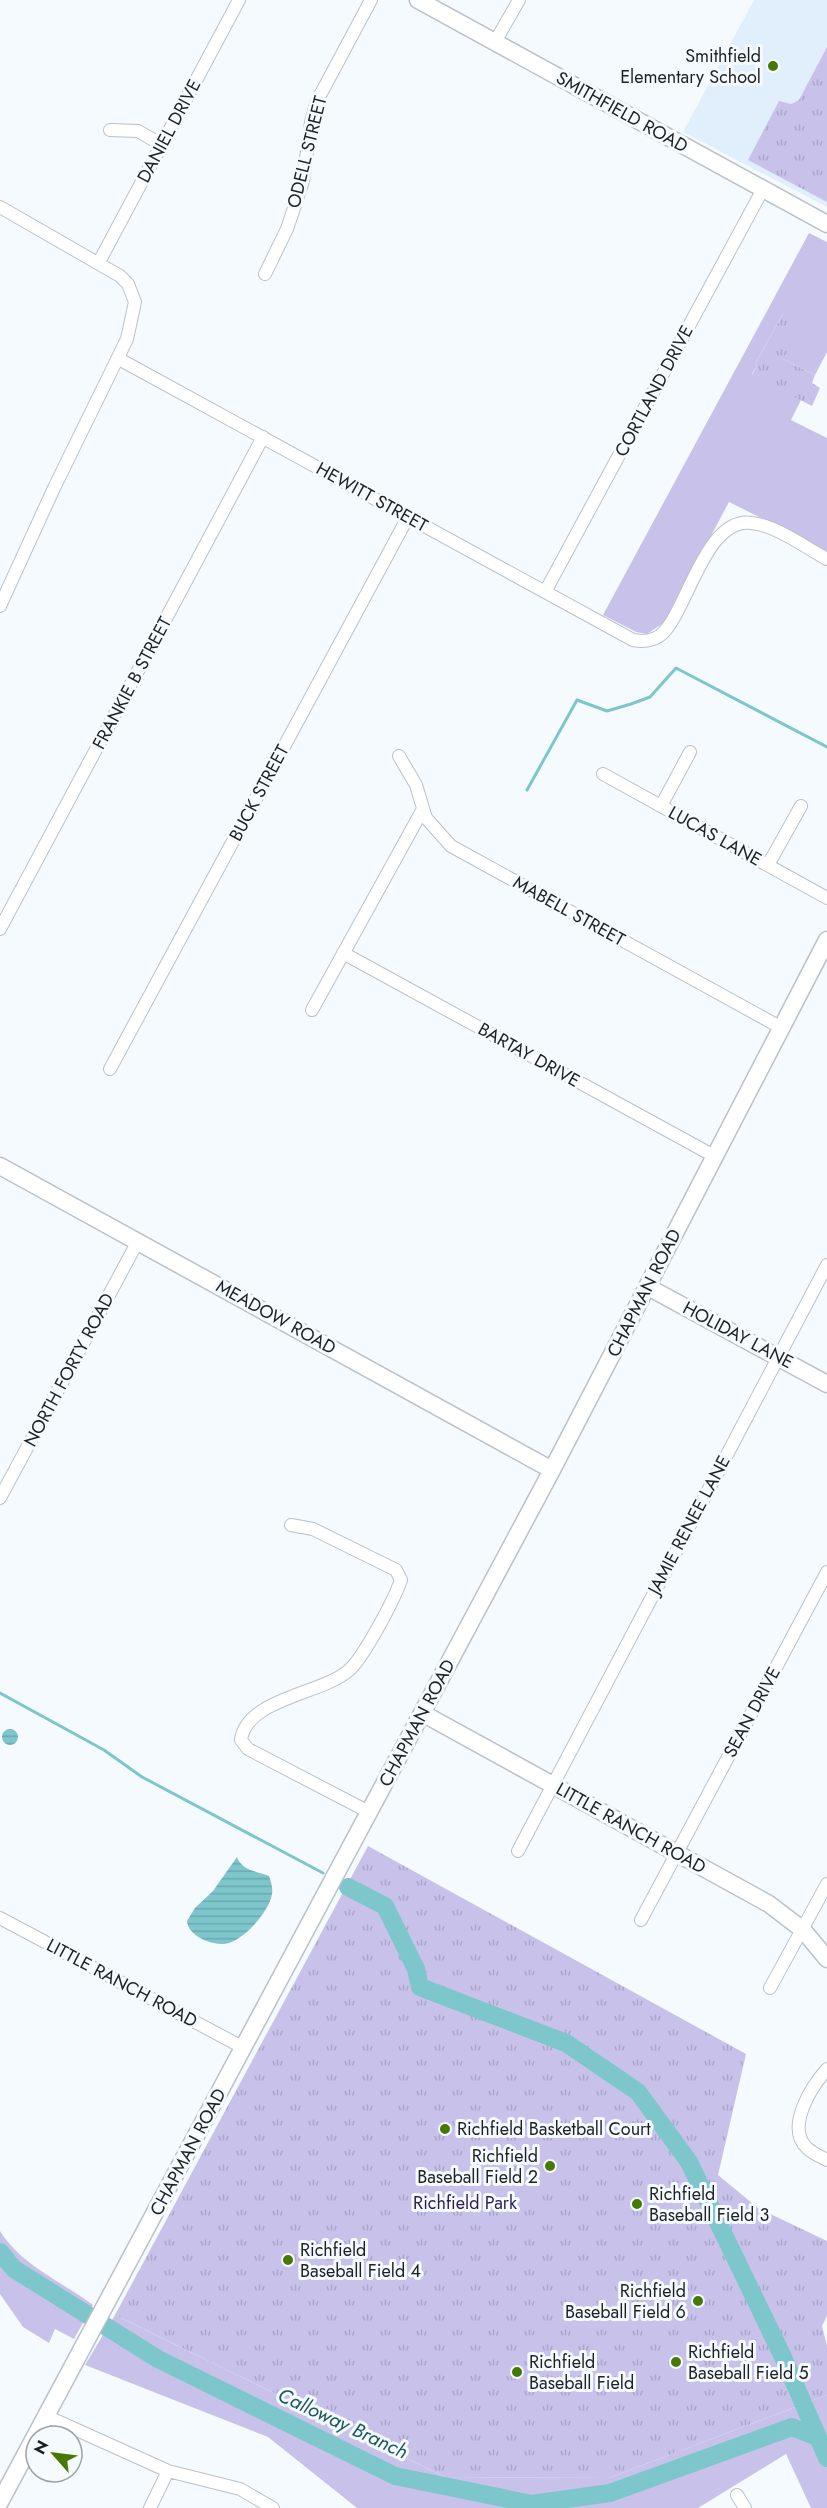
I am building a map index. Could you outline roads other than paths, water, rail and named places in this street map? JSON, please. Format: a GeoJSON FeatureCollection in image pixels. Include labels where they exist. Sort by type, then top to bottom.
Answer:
{"type":"FeatureCollection","features":[{"type":"Feature","properties":{"kind":"street","name":"DANIEL DRIVE"},"geometry":{"type":"LineString","coordinates":[[99,262],[239,0]]}},
{"type":"Feature","properties":{"kind":"street","name":"ODELL STREET"},"geometry":{"type":"LineString","coordinates":[[265,274],[286,229],[303,181],[311,122],[317,101],[371,0]]}},
{"type":"Feature","properties":{"kind":"street","name":"SMITHFIELD ROAD"},"geometry":{"type":"LineString","coordinates":[[418,0],[827,224]]}},
{"type":"Feature","properties":{"kind":"street"},"geometry":{"type":"LineString","coordinates":[[495,42],[519,0]]}},
{"type":"Feature","properties":{"kind":"street"},"geometry":{"type":"LineString","coordinates":[[110,130],[138,131],[162,145]]}},
{"type":"Feature","properties":{"kind":"street","name":"CORTLAND DRIVE"},"geometry":{"type":"LineString","coordinates":[[545,592],[763,189]]}},
{"type":"Feature","properties":{"kind":"street"},"geometry":{"type":"LineString","coordinates":[[0,207],[99,262],[124,279],[135,302],[127,339],[119,359],[54,488],[0,606]]}},
{"type":"Feature","properties":{"kind":"street","name":"HEWITT STREET"},"geometry":{"type":"LineString","coordinates":[[119,359],[633,640],[644,642],[663,633],[710,548],[718,537],[735,526],[753,523],[827,559]]}},
{"type":"Feature","properties":{"kind":"street","name":"FRANKIE B STREET"},"geometry":{"type":"LineString","coordinates":[[0,929],[263,437]]}},
{"type":"Feature","properties":{"kind":"street","name":"BUCK STREET"},"geometry":{"type":"LineString","coordinates":[[110,1069],[408,517]]}},
{"type":"Feature","properties":{"kind":"street"},"geometry":{"type":"LineString","coordinates":[[661,806],[690,752]]}},
{"type":"Feature","properties":{"kind":"street","name":"MABELL STREET"},"geometry":{"type":"LineString","coordinates":[[399,756],[416,785],[426,818],[451,846],[780,1028]]}},
{"type":"Feature","properties":{"kind":"street","name":"LUCAS LANE"},"geometry":{"type":"LineString","coordinates":[[603,774],[827,898]]}},
{"type":"Feature","properties":{"kind":"street"},"geometry":{"type":"LineString","coordinates":[[768,865],[801,806]]}},
{"type":"Feature","properties":{"kind":"street"},"geometry":{"type":"LineString","coordinates":[[312,1010],[423,809]]}},
{"type":"Feature","properties":{"kind":"street","name":"CHAPMAN ROAD"},"geometry":{"type":"LineString","coordinates":[[0,2502],[552,1470],[827,940]]}},
{"type":"Feature","properties":{"kind":"street","name":"BARTAY DRIVE"},"geometry":{"type":"LineString","coordinates":[[343,953],[714,1156]]}},
{"type":"Feature","properties":{"kind":"street","name":"MEADOW ROAD"},"geometry":{"type":"LineString","coordinates":[[0,1166],[552,1470]]}},
{"type":"Feature","properties":{"kind":"street","name":"NORTH FORTY ROAD"},"geometry":{"type":"LineString","coordinates":[[0,1498],[138,1241]]}},
{"type":"Feature","properties":{"kind":"street","name":"JAMIE RENEE LANE"},"geometry":{"type":"LineString","coordinates":[[518,1851],[827,1265]]}},
{"type":"Feature","properties":{"kind":"street","name":"HOLIDAY LANE"},"geometry":{"type":"LineString","coordinates":[[648,1287],[827,1384]]}},
{"type":"Feature","properties":{"kind":"street"},"geometry":{"type":"LineString","coordinates":[[291,1525],[313,1529],[396,1570],[401,1580],[359,1659],[350,1670],[332,1682],[286,1696],[249,1722],[242,1729],[241,1740],[248,1749],[369,1812]]}},
{"type":"Feature","properties":{"kind":"street","name":"SEAN DRIVE"},"geometry":{"type":"LineString","coordinates":[[641,1920],[827,1572]]}},
{"type":"Feature","properties":{"kind":"street","name":"LITTLE RANCH ROAD"},"geometry":{"type":"LineString","coordinates":[[422,1713],[769,1904],[803,1930],[827,1959]]}},
{"type":"Feature","properties":{"kind":"street"},"geometry":{"type":"LineString","coordinates":[[770,1988],[827,1884]]}},
{"type":"Feature","properties":{"kind":"street","name":"LITTLE RANCH ROAD"},"geometry":{"type":"LineString","coordinates":[[0,1918],[244,2048]]}},
{"type":"Feature","properties":{"kind":"street"},"geometry":{"type":"LineString","coordinates":[[827,2069],[800,2115],[800,2136],[803,2143],[827,2160]]}},
{"type":"Feature","properties":{"kind":"street"},"geometry":{"type":"LineString","coordinates":[[46,2416],[168,2472],[240,2489],[273,2508]]}},
{"type":"Feature","properties":{"kind":"street"},"geometry":{"type":"LineString","coordinates":[[150,2508],[168,2472]]}},
{"type":"Feature","properties":{"kind":"street"},"geometry":{"type":"LineString","coordinates":[[737,2495],[745,2508]]}},
{"type":"Feature","properties":{"kind":"water"},"geometry":{"type":"Polygon","coordinates":[[[10,1729],[16,1731],[18,1737],[16,1743],[10,1745],[4,1743],[2,1737],[4,1731],[10,1729]]]}},
{"type":"Feature","properties":{"kind":"water"},"geometry":{"type":"Polygon","coordinates":[[[237,1857],[246,1868],[269,1876],[272,1894],[261,1916],[242,1936],[229,1943],[217,1944],[197,1936],[192,1932],[187,1921],[195,1908],[213,1891],[237,1857]]]}},
{"type":"Feature","properties":{"kind":"waterway"},"geometry":{"type":"LineString","coordinates":[[527,790],[577,700],[607,711],[631,704],[650,697],[676,668],[827,747]]}},
{"type":"Feature","properties":{"kind":"waterway"},"geometry":{"type":"LineString","coordinates":[[0,1693],[104,1750],[142,1777],[323,1873]]}},
{"type":"Feature","properties":{"kind":"waterway"},"geometry":{"type":"LineString","coordinates":[[348,1887],[385,1906],[416,1969],[420,1987],[566,2043],[638,2092],[689,2162],[783,2357],[827,2458]]}},
{"type":"Feature","properties":{"kind":"waterway","name":"Calloway Branch"},"geometry":{"type":"LineString","coordinates":[[0,2252],[14,2269],[158,2359],[395,2476],[532,2504],[610,2493],[792,2427],[817,2437]]}},
{"type":"Feature","properties":{"kind":"place","name":"Smithfield Elementary School"},"geometry":{"type":"Point","coordinates":[773,66]}},
{"type":"Feature","properties":{"kind":"place","name":"Richfield Basketball Court"},"geometry":{"type":"Point","coordinates":[445,2129]}},
{"type":"Feature","properties":{"kind":"place","name":"Richfield Baseball Field 2"},"geometry":{"type":"Point","coordinates":[550,2166]}},
{"type":"Feature","properties":{"kind":"place","name":"Richfield Baseball Field 3"},"geometry":{"type":"Point","coordinates":[637,2204]}},
{"type":"Feature","properties":{"kind":"place","name":"Richfield Baseball Field 4"},"geometry":{"type":"Point","coordinates":[288,2260]}},
{"type":"Feature","properties":{"kind":"place","name":"Richfield Baseball Field 6"},"geometry":{"type":"Point","coordinates":[698,2301]}},
{"type":"Feature","properties":{"kind":"place","name":"Richfield Baseball Field 5"},"geometry":{"type":"Point","coordinates":[676,2362]}},
{"type":"Feature","properties":{"kind":"place","name":"Richfield Baseball Field"},"geometry":{"type":"Point","coordinates":[517,2372]}},
{"type":"Feature","properties":{"kind":"park label","name":"Richfield Park"},"geometry":{"type":"Point","coordinates":[465,2203]}}]}
